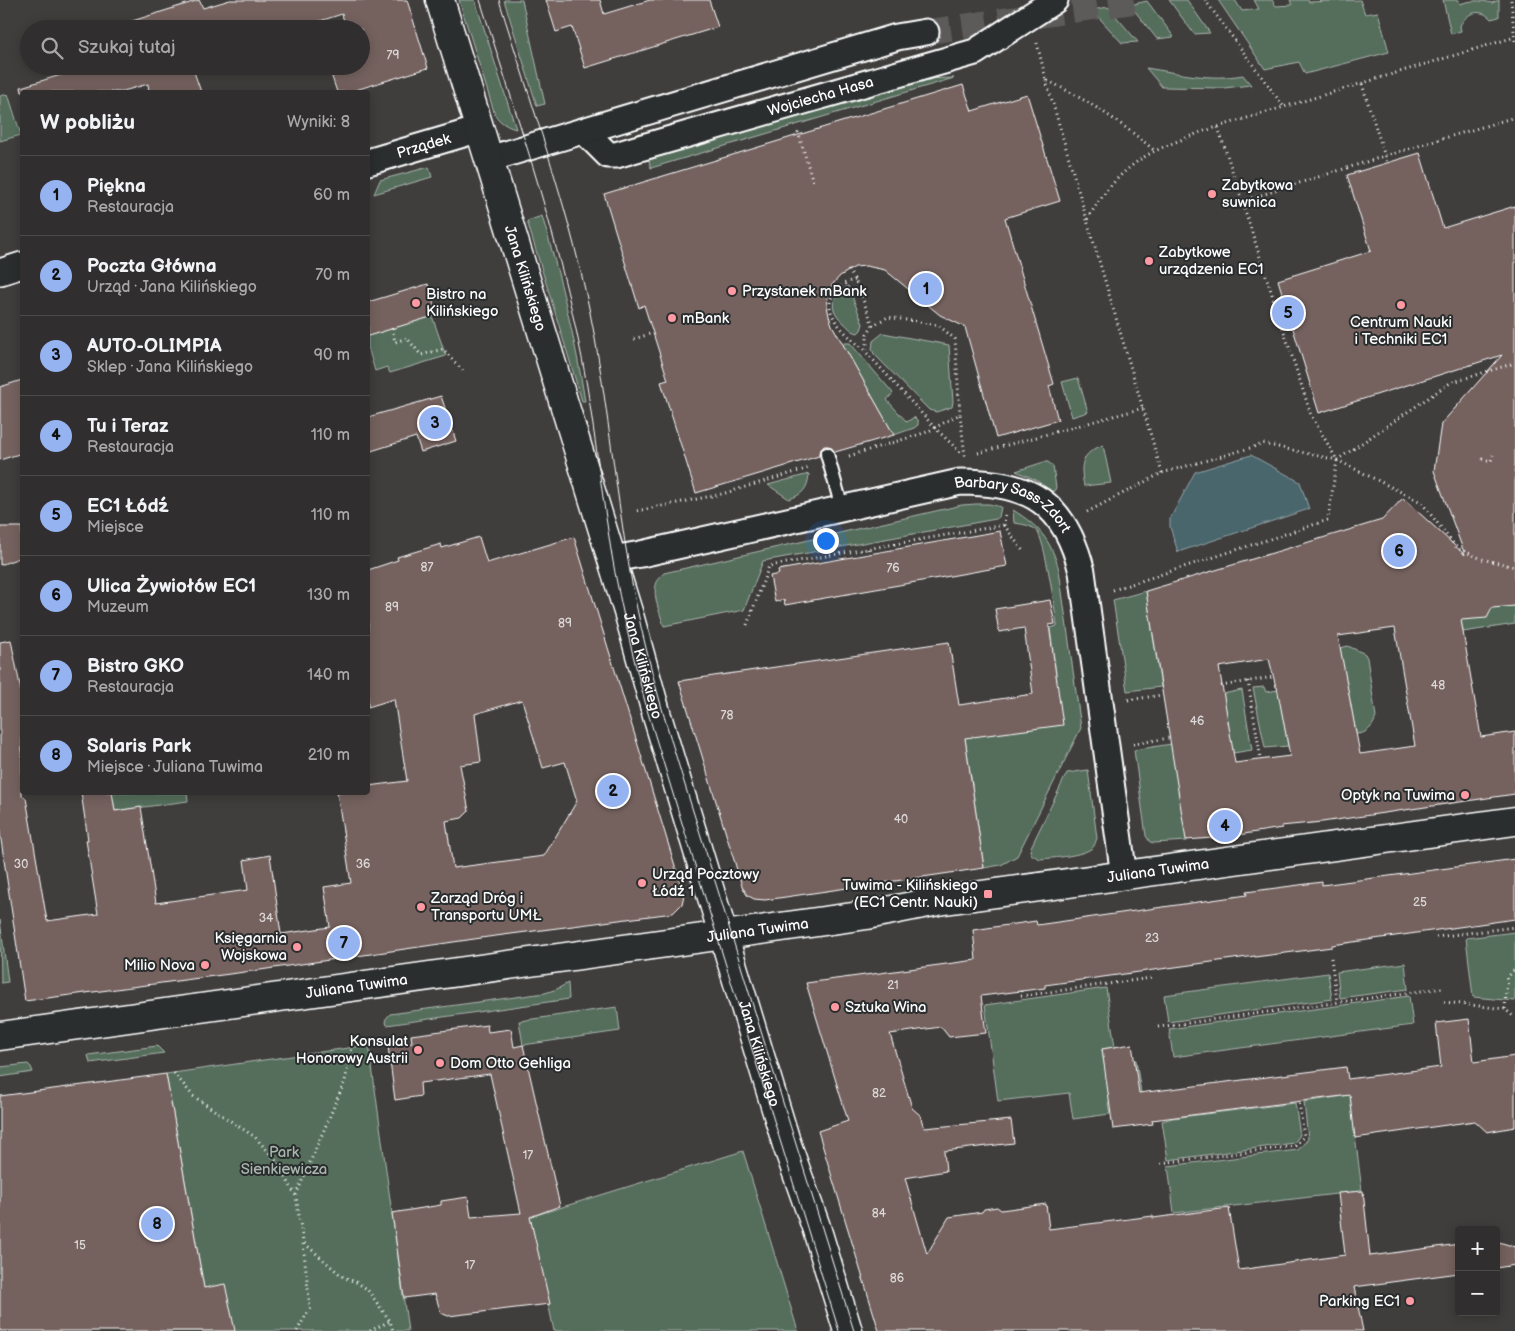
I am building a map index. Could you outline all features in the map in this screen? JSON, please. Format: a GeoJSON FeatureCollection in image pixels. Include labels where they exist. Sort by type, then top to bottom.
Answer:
{"type":"FeatureCollection","features":[{"type":"Feature","properties":{"kind":"street","name":"Jana Kilińskiego"},"geometry":{"type":"LineString","coordinates":[[440,0],[630,615],[657,716],[785,1136],[816,1227],[848,1331]]}},
{"type":"Feature","properties":{"kind":"street","name":"Wojciecha Hasa"},"geometry":{"type":"LineString","coordinates":[[582,132],[608,155],[616,155],[976,52],[1028,8],[1055,0]]}},
{"type":"Feature","properties":{"kind":"street"},"geometry":{"type":"LineString","coordinates":[[489,160],[897,37],[926,32]]}},
{"type":"Feature","properties":{"kind":"street","name":"Prządek"},"geometry":{"type":"LineString","coordinates":[[370,161],[480,130]]}},
{"type":"Feature","properties":{"kind":"street"},"geometry":{"type":"LineString","coordinates":[[0,272],[20,266]]}},
{"type":"Feature","properties":{"kind":"street","name":"Barbary Sass-Zdort"},"geometry":{"type":"LineString","coordinates":[[612,559],[960,482],[987,482],[1015,488],[1039,499],[1056,513],[1065,525],[1078,555],[1086,598],[1124,876]]}},
{"type":"Feature","properties":{"kind":"street","name":"Juliana Tuwima"},"geometry":{"type":"LineString","coordinates":[[0,1036],[867,915],[938,901],[1515,821]]}},
{"type":"Feature","properties":{"kind":"lane"},"geometry":{"type":"LineString","coordinates":[[827,454],[842,508]]}},
{"type":"Feature","properties":{"kind":"path"},"geometry":{"type":"LineString","coordinates":[[1205,0],[1284,107]]}},
{"type":"Feature","properties":{"kind":"path"},"geometry":{"type":"LineString","coordinates":[[1087,220],[1102,195],[1135,163],[1156,151],[1218,127],[1515,39],[1511,0]]}},
{"type":"Feature","properties":{"kind":"path"},"geometry":{"type":"LineString","coordinates":[[1028,8],[1046,80],[1162,474]]}},
{"type":"Feature","properties":{"kind":"path"},"geometry":{"type":"LineString","coordinates":[[1046,80],[1079,96],[1126,126],[1156,151]]}},
{"type":"Feature","properties":{"kind":"path"},"geometry":{"type":"LineString","coordinates":[[1362,84],[1387,164]]}},
{"type":"Feature","properties":{"kind":"path"},"geometry":{"type":"LineString","coordinates":[[1242,201],[1515,117]]}},
{"type":"Feature","properties":{"kind":"path"},"geometry":{"type":"LineString","coordinates":[[1086,598],[1328,520],[1337,460],[1311,415],[1218,127]]}},
{"type":"Feature","properties":{"kind":"path"},"geometry":{"type":"LineString","coordinates":[[799,136],[813,182]]}},
{"type":"Feature","properties":{"kind":"path"},"geometry":{"type":"LineString","coordinates":[[848,270],[855,280],[873,325]]}},
{"type":"Feature","properties":{"kind":"path"},"geometry":{"type":"LineString","coordinates":[[855,280],[849,281],[838,288],[832,295],[829,305],[832,317],[935,428],[965,456]]}},
{"type":"Feature","properties":{"kind":"path"},"geometry":{"type":"LineString","coordinates":[[867,353],[867,334],[873,325],[888,317],[938,325],[955,339],[960,414]]}},
{"type":"Feature","properties":{"kind":"path"},"geometry":{"type":"LineString","coordinates":[[392,328],[395,342],[407,338],[421,355],[443,349],[463,371]]}},
{"type":"Feature","properties":{"kind":"path"},"geometry":{"type":"LineString","coordinates":[[634,339],[653,333]]}},
{"type":"Feature","properties":{"kind":"path"},"geometry":{"type":"LineString","coordinates":[[1337,460],[1450,383],[1515,363]]}},
{"type":"Feature","properties":{"kind":"path"},"geometry":{"type":"LineString","coordinates":[[965,456],[1143,408]]}},
{"type":"Feature","properties":{"kind":"path"},"geometry":{"type":"LineString","coordinates":[[1065,525],[1162,474],[1264,444],[1337,460],[1421,502],[1457,548],[1482,559],[1515,567]]}},
{"type":"Feature","properties":{"kind":"path"},"geometry":{"type":"LineString","coordinates":[[1482,459],[1491,462],[1493,455]]}},
{"type":"Feature","properties":{"kind":"path"},"geometry":{"type":"LineString","coordinates":[[960,482],[965,456]]}},
{"type":"Feature","properties":{"kind":"path"},"geometry":{"type":"LineString","coordinates":[[1006,511],[1004,525],[1024,551]]}},
{"type":"Feature","properties":{"kind":"path"},"geometry":{"type":"LineString","coordinates":[[747,625],[768,566],[1004,525]]}},
{"type":"Feature","properties":{"kind":"path"},"geometry":{"type":"LineString","coordinates":[[868,549],[869,554]]}},
{"type":"Feature","properties":{"kind":"path"},"geometry":{"type":"LineString","coordinates":[[1221,686],[1274,677]]}},
{"type":"Feature","properties":{"kind":"path"},"geometry":{"type":"LineString","coordinates":[[1248,681],[1261,760]]}},
{"type":"Feature","properties":{"kind":"path"},"geometry":{"type":"LineString","coordinates":[[1121,702],[1162,695]]}},
{"type":"Feature","properties":{"kind":"path"},"geometry":{"type":"LineString","coordinates":[[1127,744],[1169,738]]}},
{"type":"Feature","properties":{"kind":"path"},"geometry":{"type":"LineString","coordinates":[[1436,937],[1515,927]]}},
{"type":"Feature","properties":{"kind":"path"},"geometry":{"type":"LineString","coordinates":[[1331,958],[1337,1002]]}},
{"type":"Feature","properties":{"kind":"path"},"geometry":{"type":"LineString","coordinates":[[1505,1009],[1507,978],[1515,969]]}},
{"type":"Feature","properties":{"kind":"path"},"geometry":{"type":"LineString","coordinates":[[1021,991],[1021,996],[1151,978]]}},
{"type":"Feature","properties":{"kind":"path"},"geometry":{"type":"LineString","coordinates":[[1158,1027],[1442,988]]}},
{"type":"Feature","properties":{"kind":"path"},"geometry":{"type":"LineString","coordinates":[[1444,1002],[1505,1009],[1515,1018]]}},
{"type":"Feature","properties":{"kind":"path"},"geometry":{"type":"LineString","coordinates":[[296,1196],[346,1082],[352,1047],[356,1037]]}},
{"type":"Feature","properties":{"kind":"path"},"geometry":{"type":"LineString","coordinates":[[174,1072],[193,1096],[255,1137],[278,1163],[296,1196],[310,1308],[297,1331]]}},
{"type":"Feature","properties":{"kind":"path"},"geometry":{"type":"LineString","coordinates":[[1161,1163],[1295,1146],[1304,1136],[1298,1102]]}},
{"type":"Feature","properties":{"kind":"path"},"geometry":{"type":"LineString","coordinates":[[303,1242],[343,1277],[367,1289],[390,1321],[393,1331]]}},
{"type":"Feature","properties":{"kind":"path"},"geometry":{"type":"LineString","coordinates":[[370,1331],[390,1321]]}},
{"type":"Feature","properties":{"kind":"green space"},"geometry":{"type":"Polygon","coordinates":[[[459,0],[475,0],[516,129],[504,124],[495,115],[459,0]]]}},
{"type":"Feature","properties":{"kind":"green space"},"geometry":{"type":"Polygon","coordinates":[[[504,0],[522,0],[545,104],[537,106],[504,0]]]}},
{"type":"Feature","properties":{"kind":"green space"},"geometry":{"type":"Polygon","coordinates":[[[1169,0],[1187,0],[1210,33],[1194,34],[1169,0]]]}},
{"type":"Feature","properties":{"kind":"green space"},"geometry":{"type":"Polygon","coordinates":[[[1218,0],[1235,0],[1242,11],[1259,9],[1254,0],[1272,0],[1276,6],[1292,5],[1290,0],[1308,0],[1309,2],[1360,0],[1365,14],[1378,12],[1389,52],[1305,74],[1299,62],[1265,69],[1218,0]]]}},
{"type":"Feature","properties":{"kind":"green space"},"geometry":{"type":"Polygon","coordinates":[[[1443,0],[1459,0],[1460,4],[1476,1],[1492,3],[1499,0],[1499,17],[1491,19],[1482,13],[1474,13],[1463,21],[1460,26],[1461,31],[1451,34],[1443,0]]]}},
{"type":"Feature","properties":{"kind":"green space"},"geometry":{"type":"Polygon","coordinates":[[[1147,1],[1174,37],[1157,39],[1130,5],[1147,1]]]}},
{"type":"Feature","properties":{"kind":"green space"},"geometry":{"type":"Polygon","coordinates":[[[1108,7],[1138,42],[1122,43],[1092,10],[1108,7]]]}},
{"type":"Feature","properties":{"kind":"green space"},"geometry":{"type":"Polygon","coordinates":[[[1146,68],[1207,77],[1243,75],[1251,85],[1224,88],[1162,87],[1146,68]]]}},
{"type":"Feature","properties":{"kind":"green space"},"geometry":{"type":"Polygon","coordinates":[[[954,78],[651,168],[648,157],[919,79],[954,78]]]}},
{"type":"Feature","properties":{"kind":"green space"},"geometry":{"type":"Polygon","coordinates":[[[8,94],[20,135],[0,141],[0,96],[8,94]]]}},
{"type":"Feature","properties":{"kind":"green space"},"geometry":{"type":"Polygon","coordinates":[[[429,167],[432,177],[374,194],[380,180],[429,167]]]}},
{"type":"Feature","properties":{"kind":"green space"},"geometry":{"type":"Polygon","coordinates":[[[542,216],[555,261],[577,354],[585,401],[582,401],[527,221],[542,216]]]}},
{"type":"Feature","properties":{"kind":"green space"},"geometry":{"type":"Polygon","coordinates":[[[848,286],[863,324],[858,333],[851,330],[840,319],[834,309],[835,299],[848,286]]]}},
{"type":"Feature","properties":{"kind":"green space"},"geometry":{"type":"Polygon","coordinates":[[[432,316],[446,356],[390,373],[387,367],[375,371],[370,354],[370,335],[432,316]]]}},
{"type":"Feature","properties":{"kind":"green space"},"geometry":{"type":"Polygon","coordinates":[[[883,333],[949,345],[952,407],[936,412],[929,410],[874,354],[872,349],[873,341],[883,333]]]}},
{"type":"Feature","properties":{"kind":"green space"},"geometry":{"type":"Polygon","coordinates":[[[850,343],[893,393],[887,400],[907,422],[914,417],[918,421],[918,425],[894,435],[843,345],[850,343]]]}},
{"type":"Feature","properties":{"kind":"green space"},"geometry":{"type":"Polygon","coordinates":[[[1078,378],[1088,412],[1072,417],[1062,382],[1078,378]]]}},
{"type":"Feature","properties":{"kind":"green space"},"geometry":{"type":"Polygon","coordinates":[[[1103,445],[1111,483],[1084,486],[1083,461],[1095,448],[1103,445]]]}},
{"type":"Feature","properties":{"kind":"green space"},"geometry":{"type":"Polygon","coordinates":[[[1048,462],[1053,466],[1056,488],[1051,492],[1036,480],[1016,471],[1048,462]]]}},
{"type":"Feature","properties":{"kind":"green space"},"geometry":{"type":"Polygon","coordinates":[[[809,474],[804,491],[789,499],[768,485],[809,474]]]}},
{"type":"Feature","properties":{"kind":"green space"},"geometry":{"type":"Polygon","coordinates":[[[989,504],[1001,507],[999,517],[763,561],[744,610],[664,626],[657,605],[655,591],[659,578],[664,573],[962,505],[989,504]]]}},
{"type":"Feature","properties":{"kind":"green space"},"geometry":{"type":"Polygon","coordinates":[[[1013,510],[1037,528],[1048,542],[1056,559],[1081,728],[1017,856],[1001,865],[984,868],[965,738],[1057,681],[1050,628],[1057,626],[1043,546],[1036,530],[1014,523],[1013,510]]]}},
{"type":"Feature","properties":{"kind":"green space"},"geometry":{"type":"Polygon","coordinates":[[[1455,582],[1515,606],[1515,624],[1463,632],[1455,582]]]}},
{"type":"Feature","properties":{"kind":"green space"},"geometry":{"type":"Polygon","coordinates":[[[1146,591],[1161,687],[1127,691],[1113,600],[1146,591]]]}},
{"type":"Feature","properties":{"kind":"green space"},"geometry":{"type":"Polygon","coordinates":[[[1348,646],[1365,654],[1367,658],[1376,717],[1369,729],[1360,734],[1356,734],[1340,648],[1348,646]]]}},
{"type":"Feature","properties":{"kind":"green space"},"geometry":{"type":"Polygon","coordinates":[[[1264,687],[1266,692],[1278,690],[1288,746],[1265,748],[1253,688],[1264,687]]]}},
{"type":"Feature","properties":{"kind":"green space"},"geometry":{"type":"Polygon","coordinates":[[[1242,690],[1252,750],[1233,753],[1223,694],[1242,690]]]}},
{"type":"Feature","properties":{"kind":"green space"},"geometry":{"type":"Polygon","coordinates":[[[1171,744],[1187,841],[1154,843],[1150,842],[1146,836],[1134,750],[1171,744]]]}},
{"type":"Feature","properties":{"kind":"green space"},"geometry":{"type":"Polygon","coordinates":[[[1088,770],[1097,838],[1094,846],[1084,852],[1069,856],[1040,859],[1032,855],[1031,847],[1067,773],[1088,770]]]}},
{"type":"Feature","properties":{"kind":"green space"},"geometry":{"type":"Polygon","coordinates":[[[112,795],[187,795],[188,801],[115,811],[112,795]]]}},
{"type":"Feature","properties":{"kind":"green space"},"geometry":{"type":"Polygon","coordinates":[[[0,920],[8,982],[1,983],[0,920]]]}},
{"type":"Feature","properties":{"kind":"green space"},"geometry":{"type":"Polygon","coordinates":[[[1515,932],[1515,1001],[1473,997],[1466,938],[1515,932]]]}},
{"type":"Feature","properties":{"kind":"green space"},"geometry":{"type":"Polygon","coordinates":[[[1405,963],[1408,989],[1340,998],[1337,972],[1405,963]]]}},
{"type":"Feature","properties":{"kind":"green space"},"geometry":{"type":"Polygon","coordinates":[[[1328,973],[1332,999],[1168,1022],[1164,995],[1328,973]]]}},
{"type":"Feature","properties":{"kind":"green space"},"geometry":{"type":"Polygon","coordinates":[[[568,983],[569,999],[387,1025],[385,1020],[390,1014],[545,993],[568,983]]]}},
{"type":"Feature","properties":{"kind":"green space"},"geometry":{"type":"Polygon","coordinates":[[[1106,988],[1115,1047],[1102,1049],[1104,1064],[1136,1060],[1142,1099],[1108,1103],[1110,1114],[1073,1119],[1069,1093],[998,1101],[985,1005],[1106,988]]]}},
{"type":"Feature","properties":{"kind":"green space"},"geometry":{"type":"Polygon","coordinates":[[[1409,996],[1413,1025],[1173,1057],[1169,1029],[1409,996]]]}},
{"type":"Feature","properties":{"kind":"green space"},"geometry":{"type":"Polygon","coordinates":[[[617,1007],[620,1031],[523,1045],[519,1021],[617,1007]]]}},
{"type":"Feature","properties":{"kind":"green space","name":"Park Sienkiewicza"},"geometry":{"type":"Polygon","coordinates":[[[369,1045],[408,1331],[160,1331],[204,1288],[166,1074],[369,1045]]]}},
{"type":"Feature","properties":{"kind":"green space"},"geometry":{"type":"Polygon","coordinates":[[[157,1046],[164,1053],[90,1063],[88,1055],[157,1046]]]}},
{"type":"Feature","properties":{"kind":"green space"},"geometry":{"type":"Polygon","coordinates":[[[28,1064],[33,1072],[0,1077],[0,1067],[28,1064]]]}},
{"type":"Feature","properties":{"kind":"green space"},"geometry":{"type":"Polygon","coordinates":[[[1350,1095],[1362,1191],[1174,1213],[1168,1166],[1298,1150],[1308,1139],[1304,1102],[1350,1095]]]}},
{"type":"Feature","properties":{"kind":"green space"},"geometry":{"type":"Polygon","coordinates":[[[1295,1103],[1300,1135],[1294,1143],[1168,1160],[1162,1121],[1172,1118],[1295,1103]]]}},
{"type":"Feature","properties":{"kind":"green space"},"geometry":{"type":"Polygon","coordinates":[[[743,1151],[798,1331],[554,1331],[530,1217],[743,1151]]]}},
{"type":"Feature","properties":{"kind":"water"},"geometry":{"type":"Polygon","coordinates":[[[1251,455],[1300,482],[1309,509],[1178,552],[1170,527],[1170,519],[1195,472],[1251,455]]]}},
{"type":"Feature","properties":{"kind":"building"},"geometry":{"type":"Polygon","coordinates":[[[199,0],[203,8],[230,0],[407,0],[428,68],[356,90],[336,90],[331,75],[370,75],[370,20],[344,20],[342,14],[323,20],[136,20],[199,0]]]}},
{"type":"Feature","properties":{"kind":"building"},"geometry":{"type":"Polygon","coordinates":[[[546,0],[600,0],[604,14],[650,0],[709,0],[718,27],[585,68],[572,27],[556,32],[546,0]]]}},
{"type":"Feature","properties":{"kind":"building"},"geometry":{"type":"Polygon","coordinates":[[[61,75],[195,75],[200,90],[149,90],[148,84],[127,90],[22,90],[21,87],[61,75]]]}},
{"type":"Feature","properties":{"kind":"building","name":"Przystanek mBank"},"geometry":{"type":"Polygon","coordinates":[[[963,85],[972,111],[1027,94],[1060,201],[1005,218],[1054,384],[1049,386],[1058,420],[996,438],[965,327],[940,315],[885,270],[866,266],[855,267],[840,276],[832,285],[827,306],[829,316],[832,325],[894,435],[835,452],[829,446],[824,446],[819,452],[819,456],[696,493],[661,382],[668,380],[644,305],[639,308],[604,194],[963,85]]]}},
{"type":"Feature","properties":{"kind":"building"},"geometry":{"type":"Polygon","coordinates":[[[1420,153],[1443,228],[1515,206],[1515,606],[1492,608],[1487,618],[1461,620],[1481,737],[1515,732],[1515,794],[1322,822],[1281,826],[1282,828],[1225,837],[1186,840],[1146,591],[1382,520],[1403,498],[1465,555],[1434,471],[1441,424],[1502,355],[1319,413],[1278,280],[1371,251],[1347,175],[1420,153]],[[1395,628],[1338,636],[1360,754],[1415,746],[1395,628]],[[1269,659],[1219,667],[1235,763],[1290,756],[1277,687],[1269,659]]]}},
{"type":"Feature","properties":{"kind":"building"},"geometry":{"type":"Polygon","coordinates":[[[428,284],[437,315],[370,335],[370,301],[428,284]]]}},
{"type":"Feature","properties":{"kind":"building"},"geometry":{"type":"Polygon","coordinates":[[[20,381],[20,454],[0,460],[0,387],[20,381]]]}},
{"type":"Feature","properties":{"kind":"building"},"geometry":{"type":"Polygon","coordinates":[[[441,396],[456,441],[421,452],[416,437],[370,451],[370,416],[441,396]]]}},
{"type":"Feature","properties":{"kind":"building"},"geometry":{"type":"Polygon","coordinates":[[[0,527],[20,527],[20,558],[0,565],[0,527]]]}},
{"type":"Feature","properties":{"kind":"building"},"geometry":{"type":"Polygon","coordinates":[[[1000,531],[1007,566],[785,605],[784,600],[775,602],[770,576],[779,574],[778,570],[1000,531]]]}},
{"type":"Feature","properties":{"kind":"building"},"geometry":{"type":"Polygon","coordinates":[[[479,537],[487,563],[574,537],[684,895],[682,904],[673,913],[25,1001],[0,833],[0,642],[11,640],[20,686],[20,795],[26,798],[47,921],[98,914],[86,840],[88,840],[81,795],[112,795],[115,811],[141,807],[156,903],[248,890],[244,860],[270,855],[281,934],[330,927],[324,887],[351,883],[337,795],[370,795],[370,786],[407,781],[394,699],[370,706],[370,569],[398,560],[397,557],[441,544],[442,548],[479,537]],[[522,700],[475,714],[481,762],[460,765],[469,811],[462,818],[446,821],[453,868],[544,856],[577,801],[565,762],[543,768],[522,700]]]}},
{"type":"Feature","properties":{"kind":"building"},"geometry":{"type":"Polygon","coordinates":[[[1050,600],[1055,624],[1049,625],[1063,725],[965,738],[984,868],[765,900],[754,899],[747,895],[742,886],[679,681],[949,642],[959,705],[1033,694],[1024,628],[999,632],[995,609],[1050,600]]]}},
{"type":"Feature","properties":{"kind":"building"},"geometry":{"type":"Polygon","coordinates":[[[1515,859],[1515,919],[1332,945],[1332,947],[1045,985],[1045,988],[981,996],[986,1033],[949,1037],[941,1027],[890,1034],[912,1108],[920,1115],[924,1128],[1011,1120],[1014,1143],[944,1151],[946,1171],[905,1178],[927,1254],[949,1217],[982,1212],[984,1209],[997,1207],[1001,1210],[1046,1204],[1049,1229],[1229,1208],[1239,1270],[1345,1255],[1338,1193],[1363,1191],[1370,1256],[1455,1245],[1455,1274],[1354,1287],[1363,1331],[879,1331],[818,1131],[848,1121],[806,983],[976,960],[973,930],[1036,921],[1037,925],[1247,895],[1246,892],[1322,882],[1322,885],[1515,859]]]}},
{"type":"Feature","properties":{"kind":"building"},"geometry":{"type":"Polygon","coordinates":[[[1469,1019],[1474,1062],[1515,1056],[1515,1127],[1487,1132],[1475,1121],[1355,1138],[1350,1095],[1152,1120],[1153,1124],[1113,1129],[1102,1049],[1132,1044],[1139,1093],[1346,1067],[1348,1079],[1441,1067],[1436,1023],[1469,1019]]]}},
{"type":"Feature","properties":{"kind":"building"},"geometry":{"type":"Polygon","coordinates":[[[487,1025],[488,1032],[511,1029],[514,1047],[523,1045],[560,1206],[530,1217],[550,1304],[448,1316],[441,1313],[435,1294],[404,1298],[392,1213],[441,1205],[441,1201],[468,1197],[471,1217],[521,1213],[490,1074],[420,1083],[421,1096],[395,1100],[388,1046],[412,1042],[411,1035],[487,1025]]]}},
{"type":"Feature","properties":{"kind":"building"},"geometry":{"type":"Polygon","coordinates":[[[166,1074],[204,1288],[225,1284],[235,1331],[0,1331],[0,1096],[166,1074]]]}},
{"type":"Feature","properties":{"kind":"building"},"geometry":{"type":"Polygon","coordinates":[[[1500,1242],[1515,1247],[1515,1265],[1500,1267],[1500,1242]]]}},
{"type":"Feature","properties":{"kind":"tunnel"},"geometry":{"type":"LineString","coordinates":[[926,32],[1143,0]]}},
{"type":"Feature","properties":{"kind":"tram line"},"geometry":{"type":"LineString","coordinates":[[480,0],[533,166],[557,250],[577,334],[594,429],[603,500],[619,595],[648,713],[839,1331]]}},
{"type":"Feature","properties":{"kind":"tram line"},"geometry":{"type":"LineString","coordinates":[[499,0],[564,207],[585,291],[601,372],[623,530],[637,609],[662,710],[854,1331]]}},
{"type":"Feature","properties":{"kind":"place","name":"Zabytkowa suwnica"},"geometry":{"type":"Point","coordinates":[1212,194]}},
{"type":"Feature","properties":{"kind":"place","name":"Zabytkowe urządzenia EC1"},"geometry":{"type":"Point","coordinates":[1149,261]}},
{"type":"Feature","properties":{"kind":"place","name":"Piękna"},"geometry":{"type":"Point","coordinates":[926,289]}},
{"type":"Feature","properties":{"kind":"place","name":"Przystanek mBank"},"geometry":{"type":"Point","coordinates":[732,291]}},
{"type":"Feature","properties":{"kind":"place","name":"Bistro na Kilińskiego"},"geometry":{"type":"Point","coordinates":[416,303]}},
{"type":"Feature","properties":{"kind":"place","name":"Centrum Nauki i Techniki EC1"},"geometry":{"type":"Point","coordinates":[1401,305]}},
{"type":"Feature","properties":{"kind":"place","name":"EC1 Łódź"},"geometry":{"type":"Point","coordinates":[1288,313]}},
{"type":"Feature","properties":{"kind":"place","name":"mBank"},"geometry":{"type":"Point","coordinates":[672,318]}},
{"type":"Feature","properties":{"kind":"place","name":"AUTO-OLIMPIA"},"geometry":{"type":"Point","coordinates":[435,423]}},
{"type":"Feature","properties":{"kind":"place","name":"Ulica Żywiołów EC1"},"geometry":{"type":"Point","coordinates":[1399,551]}},
{"type":"Feature","properties":{"kind":"place","name":"Poczta Główna"},"geometry":{"type":"Point","coordinates":[613,791]}},
{"type":"Feature","properties":{"kind":"place","name":"Optyk na Tuwima"},"geometry":{"type":"Point","coordinates":[1465,795]}},
{"type":"Feature","properties":{"kind":"place","name":"Tu i Teraz"},"geometry":{"type":"Point","coordinates":[1225,826]}},
{"type":"Feature","properties":{"kind":"place","name":"Urząd Pocztowy Łódź 1"},"geometry":{"type":"Point","coordinates":[642,883]}},
{"type":"Feature","properties":{"kind":"place","name":"Tuwima - Kilińskiego (EC1 Centr. Nauki)"},"geometry":{"type":"Point","coordinates":[988,894]}},
{"type":"Feature","properties":{"kind":"place","name":"Zarząd Dróg i Transportu UMŁ"},"geometry":{"type":"Point","coordinates":[421,907]}},
{"type":"Feature","properties":{"kind":"place","name":"Bistro GKO"},"geometry":{"type":"Point","coordinates":[344,943]}},
{"type":"Feature","properties":{"kind":"place","name":"Księgarnia Wojskowa"},"geometry":{"type":"Point","coordinates":[297,947]}},
{"type":"Feature","properties":{"kind":"place","name":"Milio Nova"},"geometry":{"type":"Point","coordinates":[205,965]}},
{"type":"Feature","properties":{"kind":"place","name":"Sztuka Wina"},"geometry":{"type":"Point","coordinates":[835,1007]}},
{"type":"Feature","properties":{"kind":"place","name":"Konsulat Honorowy Austrii"},"geometry":{"type":"Point","coordinates":[418,1050]}},
{"type":"Feature","properties":{"kind":"place","name":"Dom Otto Gehliga"},"geometry":{"type":"Point","coordinates":[440,1063]}},
{"type":"Feature","properties":{"kind":"place","name":"Solaris Park"},"geometry":{"type":"Point","coordinates":[157,1224]}},
{"type":"Feature","properties":{"kind":"place","name":"Parking EC1"},"geometry":{"type":"Point","coordinates":[1410,1301]}}]}
